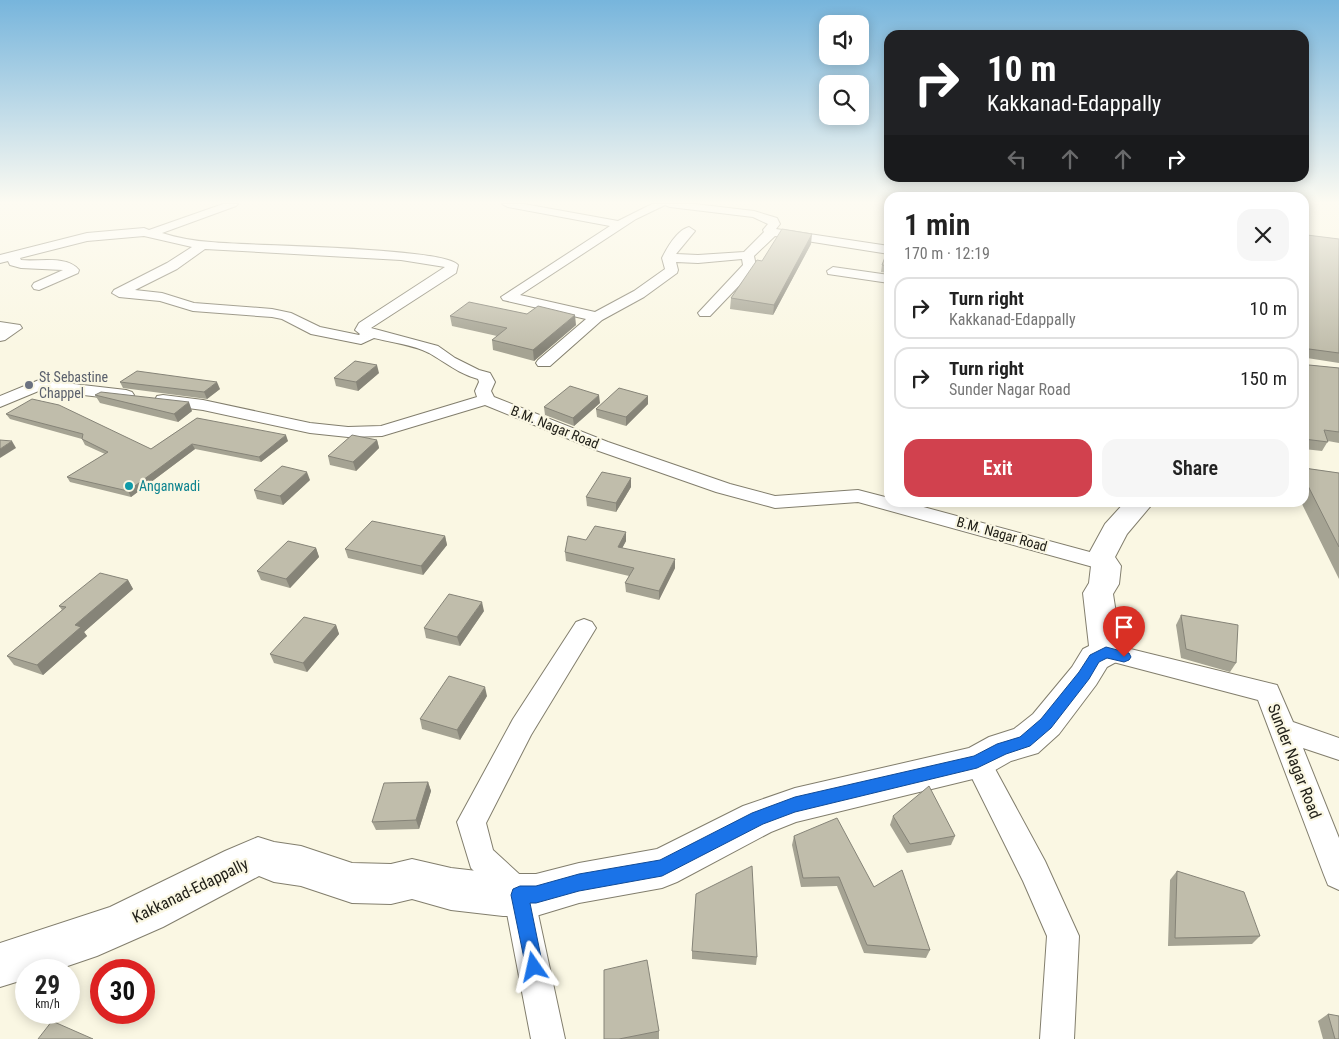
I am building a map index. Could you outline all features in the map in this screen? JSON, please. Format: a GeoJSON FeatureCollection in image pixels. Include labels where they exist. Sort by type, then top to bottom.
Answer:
{"type":"FeatureCollection","features":[{"type":"Feature","properties":{"kind":"street"},"geometry":{"type":"LineString","coordinates":[[0,259],[29,252]]}},
{"type":"Feature","properties":{"kind":"street"},"geometry":{"type":"LineString","coordinates":[[192,252],[172,266],[120,293],[162,297],[193,307],[272,312],[286,316],[316,331],[360,340],[372,333]]}},
{"type":"Feature","properties":{"kind":"street"},"geometry":{"type":"LineString","coordinates":[[0,402],[38,385],[203,405],[310,428],[348,432],[382,431],[474,402],[487,400],[483,392],[487,382],[484,376],[473,373],[450,361],[433,349],[372,333],[363,330],[362,327],[451,270],[452,265],[438,260],[412,257],[318,252]]}},
{"type":"Feature","properties":{"kind":"street"},"geometry":{"type":"LineString","coordinates":[[577,252],[508,297],[597,317]]}},
{"type":"Feature","properties":{"kind":"street"},"geometry":{"type":"LineString","coordinates":[[668,258],[672,252]]}},
{"type":"Feature","properties":{"kind":"street"},"geometry":{"type":"LineString","coordinates":[[668,258],[698,259],[748,255],[750,252]]}},
{"type":"Feature","properties":{"kind":"street"},"geometry":{"type":"LineString","coordinates":[[705,313],[750,266],[748,255]]}},
{"type":"Feature","properties":{"kind":"street"},"geometry":{"type":"LineString","coordinates":[[16,256],[14,262],[20,264],[55,265],[73,270],[39,286]]}},
{"type":"Feature","properties":{"kind":"street"},"geometry":{"type":"LineString","coordinates":[[544,364],[597,317],[639,294],[672,270],[668,258]]}},
{"type":"Feature","properties":{"kind":"street"},"geometry":{"type":"LineString","coordinates":[[832,271],[868,278],[884,279]]}},
{"type":"Feature","properties":{"kind":"street"},"geometry":{"type":"LineString","coordinates":[[0,326],[15,328],[0,337]]}},
{"type":"Feature","properties":{"kind":"street","name":"B.M. Nagar Road"},"geometry":{"type":"LineString","coordinates":[[487,400],[602,446],[732,491],[774,502],[858,496],[884,503]]}},
{"type":"Feature","properties":{"kind":"street","name":"B.M. Nagar Road"},"geometry":{"type":"LineString","coordinates":[[898,507],[1104,563]]}},
{"type":"Feature","properties":{"kind":"street"},"geometry":{"type":"LineString","coordinates":[[1106,652],[1098,594],[1104,584],[1104,563],[1101,557],[1115,530],[1136,507]]}},
{"type":"Feature","properties":{"kind":"street"},"geometry":{"type":"LineString","coordinates":[[548,1039],[520,895],[481,858],[470,822],[522,727],[584,628]]}},
{"type":"Feature","properties":{"kind":"street","name":"Sunder Nagar Road"},"geometry":{"type":"LineString","coordinates":[[1106,652],[1268,692],[1339,874]]}},
{"type":"Feature","properties":{"kind":"street","name":"Kakkanad-Edappally"},"geometry":{"type":"LineString","coordinates":[[0,965],[110,929],[258,856],[274,862],[302,866],[352,883],[391,884],[412,879],[451,889],[502,895],[536,895],[579,883],[662,868],[758,818],[795,804],[977,762],[1002,748],[1025,742],[1046,724],[1084,676],[1095,658],[1106,652]]}},
{"type":"Feature","properties":{"kind":"street"},"geometry":{"type":"LineString","coordinates":[[1282,730],[1339,749]]}},
{"type":"Feature","properties":{"kind":"street"},"geometry":{"type":"LineString","coordinates":[[977,762],[1034,871],[1063,936],[1057,1039]]}},
{"type":"Feature","properties":{"kind":"building"},"geometry":{"type":"Polygon","coordinates":[[[767,252],[802,252],[774,305],[731,298],[757,260],[762,261],[767,252]]]}},
{"type":"Feature","properties":{"kind":"building"},"geometry":{"type":"Polygon","coordinates":[[[1309,252],[1339,252],[1339,353],[1309,349],[1309,252]]]}},
{"type":"Feature","properties":{"kind":"building"},"geometry":{"type":"Polygon","coordinates":[[[469,302],[527,314],[538,306],[575,315],[533,350],[492,340],[507,328],[450,316],[469,302]]]}},
{"type":"Feature","properties":{"kind":"building"},"geometry":{"type":"Polygon","coordinates":[[[355,361],[377,365],[356,382],[334,378],[355,361]]]}},
{"type":"Feature","properties":{"kind":"building"},"geometry":{"type":"Polygon","coordinates":[[[1309,365],[1339,368],[1339,432],[1324,430],[1328,442],[1309,440],[1309,365]]]}},
{"type":"Feature","properties":{"kind":"building"},"geometry":{"type":"Polygon","coordinates":[[[137,371],[217,382],[204,392],[120,382],[137,371]]]}},
{"type":"Feature","properties":{"kind":"building"},"geometry":{"type":"Polygon","coordinates":[[[570,386],[599,395],[573,418],[544,407],[570,386]]]}},
{"type":"Feature","properties":{"kind":"building"},"geometry":{"type":"Polygon","coordinates":[[[619,388],[648,396],[626,417],[596,409],[619,388]]]}},
{"type":"Feature","properties":{"kind":"building"},"geometry":{"type":"Polygon","coordinates":[[[101,392],[189,402],[174,414],[95,395],[101,392]]]}},
{"type":"Feature","properties":{"kind":"building"},"geometry":{"type":"Polygon","coordinates":[[[32,399],[59,405],[151,449],[197,418],[286,435],[259,457],[192,444],[128,491],[67,477],[108,452],[82,439],[83,434],[6,414],[32,399]]]}},
{"type":"Feature","properties":{"kind":"building"},"geometry":{"type":"Polygon","coordinates":[[[352,435],[377,440],[353,462],[328,456],[352,435]]]}},
{"type":"Feature","properties":{"kind":"building"},"geometry":{"type":"Polygon","coordinates":[[[0,440],[12,441],[0,449],[0,440]]]}},
{"type":"Feature","properties":{"kind":"building"},"geometry":{"type":"Polygon","coordinates":[[[282,466],[307,472],[280,496],[254,490],[282,466]]]}},
{"type":"Feature","properties":{"kind":"building"},"geometry":{"type":"Polygon","coordinates":[[[1309,469],[1339,473],[1339,547],[1309,488],[1309,469]]]}},
{"type":"Feature","properties":{"kind":"building"},"geometry":{"type":"Polygon","coordinates":[[[602,472],[631,478],[616,503],[586,497],[602,472]]]}},
{"type":"Feature","properties":{"kind":"building"},"geometry":{"type":"Polygon","coordinates":[[[372,521],[445,536],[421,566],[345,549],[372,521]]]}},
{"type":"Feature","properties":{"kind":"building"},"geometry":{"type":"Polygon","coordinates":[[[595,526],[626,532],[618,547],[675,559],[659,591],[625,583],[634,568],[565,552],[568,536],[586,540],[595,526]]]}},
{"type":"Feature","properties":{"kind":"building"},"geometry":{"type":"Polygon","coordinates":[[[288,541],[316,548],[286,579],[257,571],[288,541]]]}},
{"type":"Feature","properties":{"kind":"building"},"geometry":{"type":"Polygon","coordinates":[[[100,573],[128,580],[75,625],[81,627],[37,665],[7,656],[66,607],[59,606],[100,573]]]}},
{"type":"Feature","properties":{"kind":"building"},"geometry":{"type":"Polygon","coordinates":[[[449,594],[482,602],[457,637],[424,628],[449,594]]]}},
{"type":"Feature","properties":{"kind":"building"},"geometry":{"type":"Polygon","coordinates":[[[1181,615],[1238,625],[1236,663],[1186,649],[1181,615]]]}},
{"type":"Feature","properties":{"kind":"building"},"geometry":{"type":"Polygon","coordinates":[[[304,617],[336,625],[303,663],[270,654],[304,617]]]}},
{"type":"Feature","properties":{"kind":"building"},"geometry":{"type":"Polygon","coordinates":[[[449,676],[485,687],[457,730],[420,719],[449,676]]]}},
{"type":"Feature","properties":{"kind":"building"},"geometry":{"type":"Polygon","coordinates":[[[428,782],[416,820],[372,822],[384,783],[428,782]]]}},
{"type":"Feature","properties":{"kind":"building"},"geometry":{"type":"Polygon","coordinates":[[[929,786],[955,836],[910,844],[893,816],[929,786]]]}},
{"type":"Feature","properties":{"kind":"building"},"geometry":{"type":"Polygon","coordinates":[[[837,818],[874,887],[902,870],[930,950],[867,945],[839,877],[803,878],[794,836],[837,818]]]}},
{"type":"Feature","properties":{"kind":"building"},"geometry":{"type":"Polygon","coordinates":[[[752,866],[757,957],[692,951],[696,894],[752,866]]]}},
{"type":"Feature","properties":{"kind":"building"},"geometry":{"type":"Polygon","coordinates":[[[1177,871],[1244,892],[1260,936],[1175,938],[1177,871]]]}},
{"type":"Feature","properties":{"kind":"building"},"geometry":{"type":"Polygon","coordinates":[[[647,960],[659,1031],[619,1039],[604,1039],[604,970],[647,960]]]}},
{"type":"Feature","properties":{"kind":"building"},"geometry":{"type":"Polygon","coordinates":[[[1328,1014],[1339,1016],[1339,1039],[1335,1039],[1328,1014]]]}},
{"type":"Feature","properties":{"kind":"building"},"geometry":{"type":"Polygon","coordinates":[[[50,1024],[59,1024],[93,1039],[38,1039],[50,1024]]]}},
{"type":"Feature","properties":{"kind":"place","name":"St Sebastine Chappel"},"geometry":{"type":"Point","coordinates":[29,385]}},
{"type":"Feature","properties":{"kind":"place","name":"Anganwadi"},"geometry":{"type":"Point","coordinates":[129,486]}},
{"type":"Feature","properties":{"kind":"route"},"geometry":{"type":"LineString","coordinates":[[534,967],[520,895],[536,895],[579,883],[662,868],[758,818],[795,804],[977,762],[1002,748],[1025,742],[1046,724],[1084,676],[1095,658],[1106,652],[1124,657]]}}]}
